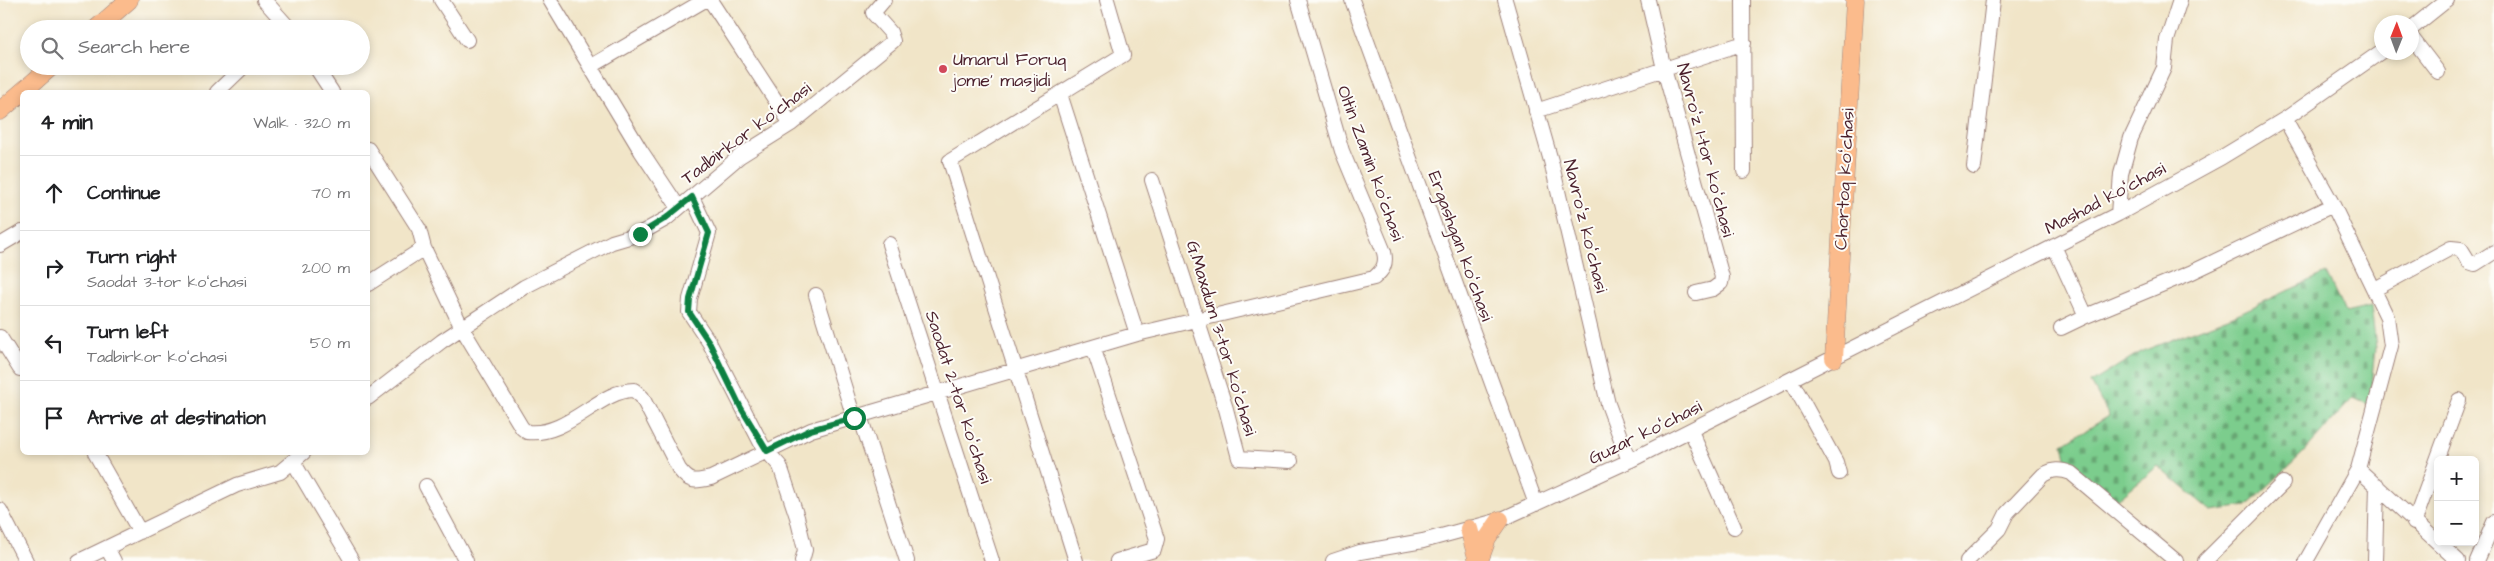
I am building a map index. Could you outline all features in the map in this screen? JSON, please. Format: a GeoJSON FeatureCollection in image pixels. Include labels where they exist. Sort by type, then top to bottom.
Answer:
{"type":"FeatureCollection","features":[{"type":"Feature","properties":{"kind":"main road"},"geometry":{"type":"LineString","coordinates":[[106,20],[129,0]]}},
{"type":"Feature","properties":{"kind":"main road","name":"Chortoq koʻchasi"},"geometry":{"type":"LineString","coordinates":[[1834,358],[1855,0]]}},
{"type":"Feature","properties":{"kind":"main road"},"geometry":{"type":"LineString","coordinates":[[24,90],[42,75]]}},
{"type":"Feature","properties":{"kind":"main road"},"geometry":{"type":"LineString","coordinates":[[0,111],[20,94]]}},
{"type":"Feature","properties":{"kind":"main road"},"geometry":{"type":"LineString","coordinates":[[1478,561],[1487,539],[1500,520]]}},
{"type":"Feature","properties":{"kind":"main road"},"geometry":{"type":"LineString","coordinates":[[1469,529],[1478,561]]}},
{"type":"Feature","properties":{"kind":"street"},"geometry":{"type":"LineString","coordinates":[[264,0],[280,20]]}},
{"type":"Feature","properties":{"kind":"street"},"geometry":{"type":"LineString","coordinates":[[442,0],[467,40]]}},
{"type":"Feature","properties":{"kind":"street"},"geometry":{"type":"LineString","coordinates":[[550,0],[678,208]]}},
{"type":"Feature","properties":{"kind":"street"},"geometry":{"type":"LineString","coordinates":[[590,67],[705,0]]}},
{"type":"Feature","properties":{"kind":"street"},"geometry":{"type":"LineString","coordinates":[[710,0],[791,124]]}},
{"type":"Feature","properties":{"kind":"street","name":"Tadbirkor koʻchasi"},"geometry":{"type":"LineString","coordinates":[[370,396],[442,341],[524,287],[612,242],[652,228],[740,156],[791,124],[893,41],[890,32],[873,12],[884,0]]}},
{"type":"Feature","properties":{"kind":"street"},"geometry":{"type":"LineString","coordinates":[[1076,561],[950,161],[1123,55],[1107,0]]}},
{"type":"Feature","properties":{"kind":"street","name":"Oltin Zamin koʻchasi"},"geometry":{"type":"LineString","coordinates":[[1198,318],[1374,278],[1385,265],[1384,252],[1342,151],[1298,0]]}},
{"type":"Feature","properties":{"kind":"street","name":"Ergashgan koʻchasi"},"geometry":{"type":"LineString","coordinates":[[1352,0],[1536,504]]}},
{"type":"Feature","properties":{"kind":"street","name":"Navroʻz koʻchasi"},"geometry":{"type":"LineString","coordinates":[[1505,0],[1551,161],[1608,404],[1629,461]]}},
{"type":"Feature","properties":{"kind":"street","name":"Navroʻz 1-tor koʻchasi"},"geometry":{"type":"LineString","coordinates":[[1648,0],[1664,69],[1722,277],[1721,283],[1713,290],[1696,294]]}},
{"type":"Feature","properties":{"kind":"street"},"geometry":{"type":"LineString","coordinates":[[1743,0],[1744,171]]}},
{"type":"Feature","properties":{"kind":"street"},"geometry":{"type":"LineString","coordinates":[[1974,167],[1993,0]]}},
{"type":"Feature","properties":{"kind":"street"},"geometry":{"type":"LineString","coordinates":[[2118,214],[2121,174],[2131,138],[2164,68],[2167,40],[2180,0]]}},
{"type":"Feature","properties":{"kind":"street"},"geometry":{"type":"LineString","coordinates":[[2419,22],[2447,0]]}},
{"type":"Feature","properties":{"kind":"street"},"geometry":{"type":"LineString","coordinates":[[1536,111],[1744,43]]}},
{"type":"Feature","properties":{"kind":"street"},"geometry":{"type":"LineString","coordinates":[[2419,47],[2438,72]]}},
{"type":"Feature","properties":{"kind":"street","name":"Mashad koʻchasi"},"geometry":{"type":"LineString","coordinates":[[1834,358],[2118,214],[2222,157],[2285,119],[2374,58]]}},
{"type":"Feature","properties":{"kind":"street"},"geometry":{"type":"LineString","coordinates":[[219,90],[235,75]]}},
{"type":"Feature","properties":{"kind":"street"},"geometry":{"type":"LineString","coordinates":[[321,75],[331,90]]}},
{"type":"Feature","properties":{"kind":"street"},"geometry":{"type":"LineString","coordinates":[[1060,94],[1136,334]]}},
{"type":"Feature","properties":{"kind":"street"},"geometry":{"type":"LineString","coordinates":[[2285,119],[2333,205],[2375,289],[2387,317],[2392,346],[2358,469],[2306,561]]}},
{"type":"Feature","properties":{"kind":"street"},"geometry":{"type":"LineString","coordinates":[[370,152],[419,230],[424,248],[462,328],[522,428],[527,432],[548,432],[619,393],[634,390],[642,398],[679,469],[687,479],[697,481],[711,478],[810,430],[1016,371],[1136,334],[1198,318]]}},
{"type":"Feature","properties":{"kind":"street","name":"G.Maxdum 3-tor koʻchasi"},"geometry":{"type":"LineString","coordinates":[[1152,180],[1198,318],[1239,458],[1291,461]]}},
{"type":"Feature","properties":{"kind":"street"},"geometry":{"type":"LineString","coordinates":[[692,197],[709,233],[690,299],[689,312],[709,342],[741,408],[767,451],[780,466],[797,517],[805,550],[802,561]]}},
{"type":"Feature","properties":{"kind":"street"},"geometry":{"type":"LineString","coordinates":[[2061,328],[2190,273],[2333,205]]}},
{"type":"Feature","properties":{"kind":"street"},"geometry":{"type":"LineString","coordinates":[[0,245],[20,233]]}},
{"type":"Feature","properties":{"kind":"street","name":"Saodat 2-tor koʻchasi"},"geometry":{"type":"LineString","coordinates":[[889,244],[992,561]]}},
{"type":"Feature","properties":{"kind":"street"},"geometry":{"type":"LineString","coordinates":[[2054,246],[2086,316]]}},
{"type":"Feature","properties":{"kind":"street"},"geometry":{"type":"LineString","coordinates":[[370,283],[424,248]]}},
{"type":"Feature","properties":{"kind":"street"},"geometry":{"type":"LineString","coordinates":[[2375,289],[2451,248],[2461,249],[2470,262],[2475,264],[2494,252]]}},
{"type":"Feature","properties":{"kind":"street"},"geometry":{"type":"LineString","coordinates":[[816,295],[907,561]]}},
{"type":"Feature","properties":{"kind":"street"},"geometry":{"type":"LineString","coordinates":[[0,337],[20,369]]}},
{"type":"Feature","properties":{"kind":"street"},"geometry":{"type":"LineString","coordinates":[[1093,348],[1157,539],[1154,550],[1117,561]]}},
{"type":"Feature","properties":{"kind":"street","name":"Guzar koʻchasi"},"geometry":{"type":"LineString","coordinates":[[1333,561],[1360,552],[1423,541],[1500,520],[1691,431],[1834,358]]}},
{"type":"Feature","properties":{"kind":"street"},"geometry":{"type":"LineString","coordinates":[[1790,380],[1836,462],[1839,474]]}},
{"type":"Feature","properties":{"kind":"street"},"geometry":{"type":"LineString","coordinates":[[2414,523],[2459,400]]}},
{"type":"Feature","properties":{"kind":"street"},"geometry":{"type":"LineString","coordinates":[[1691,431],[1734,527]]}},
{"type":"Feature","properties":{"kind":"street"},"geometry":{"type":"LineString","coordinates":[[96,455],[140,532]]}},
{"type":"Feature","properties":{"kind":"street"},"geometry":{"type":"LineString","coordinates":[[79,561],[237,485],[269,477],[294,463],[301,455]]}},
{"type":"Feature","properties":{"kind":"street"},"geometry":{"type":"LineString","coordinates":[[294,463],[352,561]]}},
{"type":"Feature","properties":{"kind":"street"},"geometry":{"type":"LineString","coordinates":[[2358,469],[2377,485],[2414,523],[2458,561]]}},
{"type":"Feature","properties":{"kind":"street"},"geometry":{"type":"LineString","coordinates":[[1967,561],[1999,529],[2007,513],[2043,474],[2050,470],[2061,470],[2071,473],[2176,561]]}},
{"type":"Feature","properties":{"kind":"street"},"geometry":{"type":"LineString","coordinates":[[2205,561],[2284,483]]}},
{"type":"Feature","properties":{"kind":"street"},"geometry":{"type":"LineString","coordinates":[[2375,561],[2377,485]]}},
{"type":"Feature","properties":{"kind":"street"},"geometry":{"type":"LineString","coordinates":[[426,486],[466,561]]}},
{"type":"Feature","properties":{"kind":"street"},"geometry":{"type":"LineString","coordinates":[[0,510],[26,561]]}},
{"type":"Feature","properties":{"kind":"street"},"geometry":{"type":"LineString","coordinates":[[2477,561],[2494,522]]}},
{"type":"Feature","properties":{"kind":"street"},"geometry":{"type":"LineString","coordinates":[[106,548],[114,561]]}},
{"type":"Feature","properties":{"kind":"green space"},"geometry":{"type":"Polygon","coordinates":[[[2326,273],[2345,312],[2371,306],[2376,348],[2370,405],[2353,398],[2302,454],[2247,506],[2211,511],[2158,466],[2114,502],[2067,463],[2063,444],[2109,416],[2091,383],[2140,352],[2233,316],[2326,273]]]}},
{"type":"Feature","properties":{"kind":"place","name":"Umarul Foruq jome' masjidi"},"geometry":{"type":"Point","coordinates":[943,69]}},
{"type":"Feature","properties":{"kind":"route"},"geometry":{"type":"LineString","coordinates":[[640,234],[652,228],[692,197],[697,205],[709,233],[690,299],[689,312],[709,342],[741,408],[767,451],[810,430],[854,418]]}}]}
